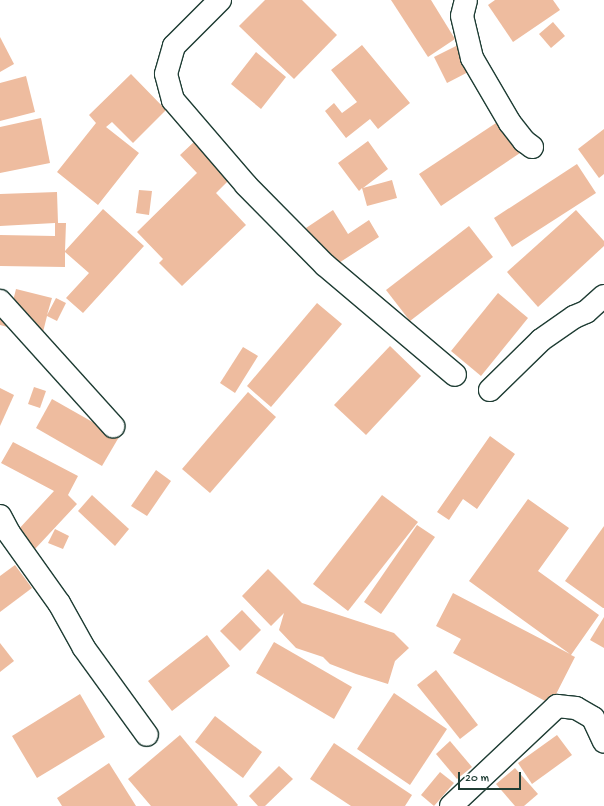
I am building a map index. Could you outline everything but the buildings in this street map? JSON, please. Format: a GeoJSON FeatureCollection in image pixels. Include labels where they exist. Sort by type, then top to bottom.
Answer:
{"type":"FeatureCollection","features":[{"type":"Feature","properties":{"kind":"street"},"geometry":{"type":"LineString","coordinates":[[220,0],[174,46],[166,74],[173,100],[246,185],[326,265],[455,375]]}},
{"type":"Feature","properties":{"kind":"street"},"geometry":{"type":"LineString","coordinates":[[466,0],[462,16],[472,58],[510,123],[524,141],[532,147]]}},
{"type":"Feature","properties":{"kind":"street"},"geometry":{"type":"LineString","coordinates":[[490,390],[542,340],[574,317],[586,312],[604,296]]}},
{"type":"Feature","properties":{"kind":"street"},"geometry":{"type":"LineString","coordinates":[[0,301],[113,426]]}},
{"type":"Feature","properties":{"kind":"street"},"geometry":{"type":"LineString","coordinates":[[0,516],[8,533],[59,603],[84,648],[147,735]]}},
{"type":"Feature","properties":{"kind":"street"},"geometry":{"type":"LineString","coordinates":[[451,806],[557,706],[576,708],[592,718],[604,742]]}}]}
